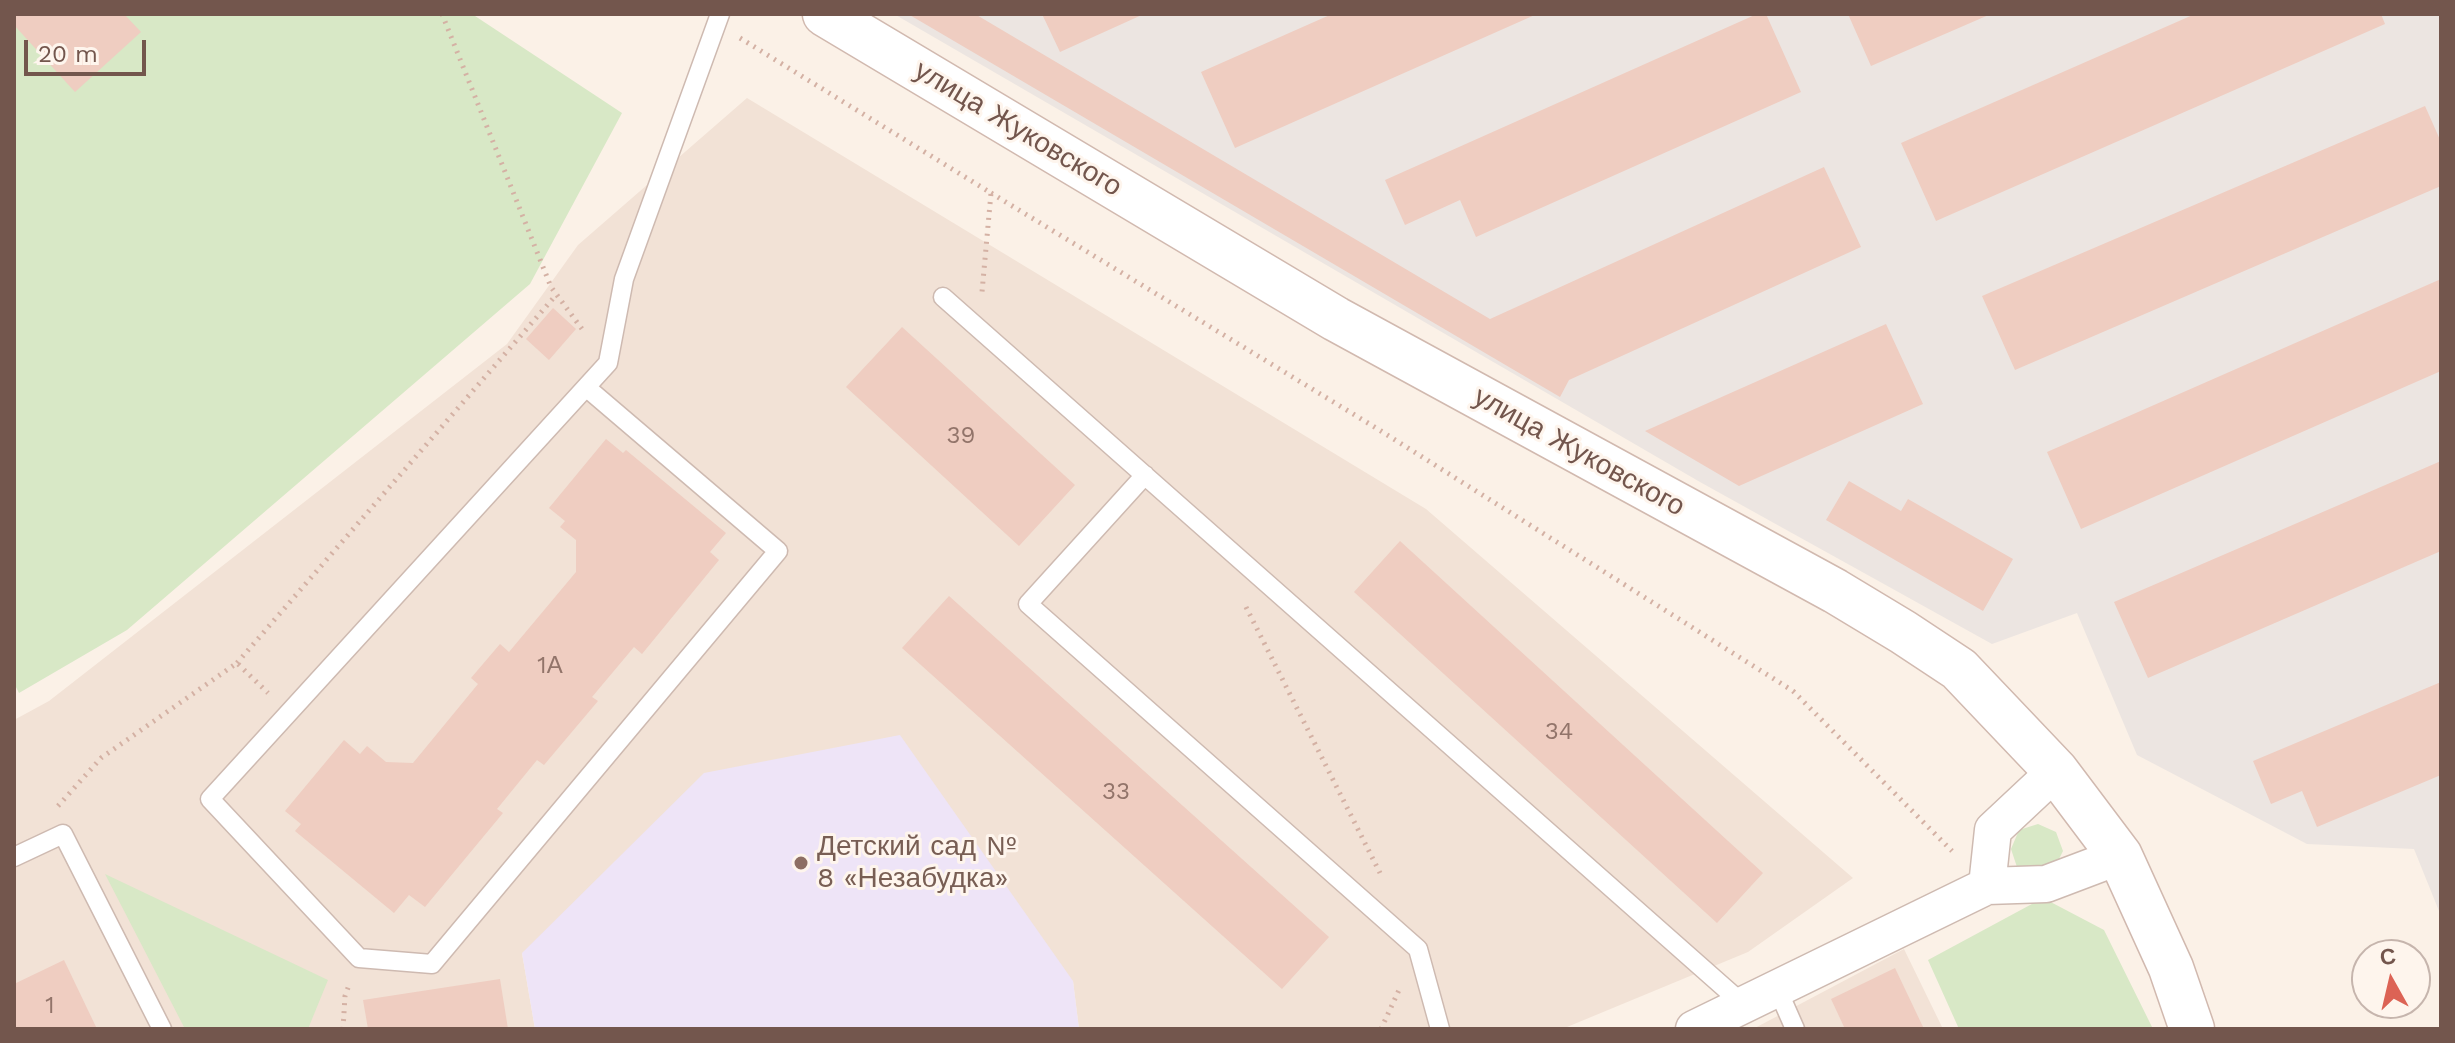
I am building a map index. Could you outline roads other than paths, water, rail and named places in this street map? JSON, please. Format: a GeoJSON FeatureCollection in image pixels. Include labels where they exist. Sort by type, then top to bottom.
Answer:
{"type":"FeatureCollection","features":[{"type":"Feature","properties":{"kind":"street","name":"улица Жуковского"},"geometry":{"type":"LineString","coordinates":[[825,14],[1336,319],[1821,583],[1959,669],[2056,771],[2120,856],[2171,968],[2192,1029]]}},
{"type":"Feature","properties":{"kind":"street"},"geometry":{"type":"LineString","coordinates":[[1987,886],[1993,830],[2056,771]]}},
{"type":"Feature","properties":{"kind":"street"},"geometry":{"type":"LineString","coordinates":[[1694,1029],[1987,886],[2046,884],[2120,856]]}},
{"type":"Feature","properties":{"kind":"lane"},"geometry":{"type":"LineString","coordinates":[[587,388],[778,551],[432,964],[359,958],[210,799],[608,363],[624,279],[718,19]]}},
{"type":"Feature","properties":{"kind":"lane"},"geometry":{"type":"LineString","coordinates":[[943,297],[1744,1005]]}},
{"type":"Feature","properties":{"kind":"lane"},"geometry":{"type":"LineString","coordinates":[[1145,475],[1028,604],[1418,949],[1440,1029]]}},
{"type":"Feature","properties":{"kind":"lane"},"geometry":{"type":"LineString","coordinates":[[14,857],[63,834],[162,1029]]}},
{"type":"Feature","properties":{"kind":"lane"},"geometry":{"type":"LineString","coordinates":[[1777,988],[1795,1029]]}},
{"type":"Feature","properties":{"kind":"place","name":"Детский сад № 8 «Незабудка»"},"geometry":{"type":"Point","coordinates":[801,863]}}]}
